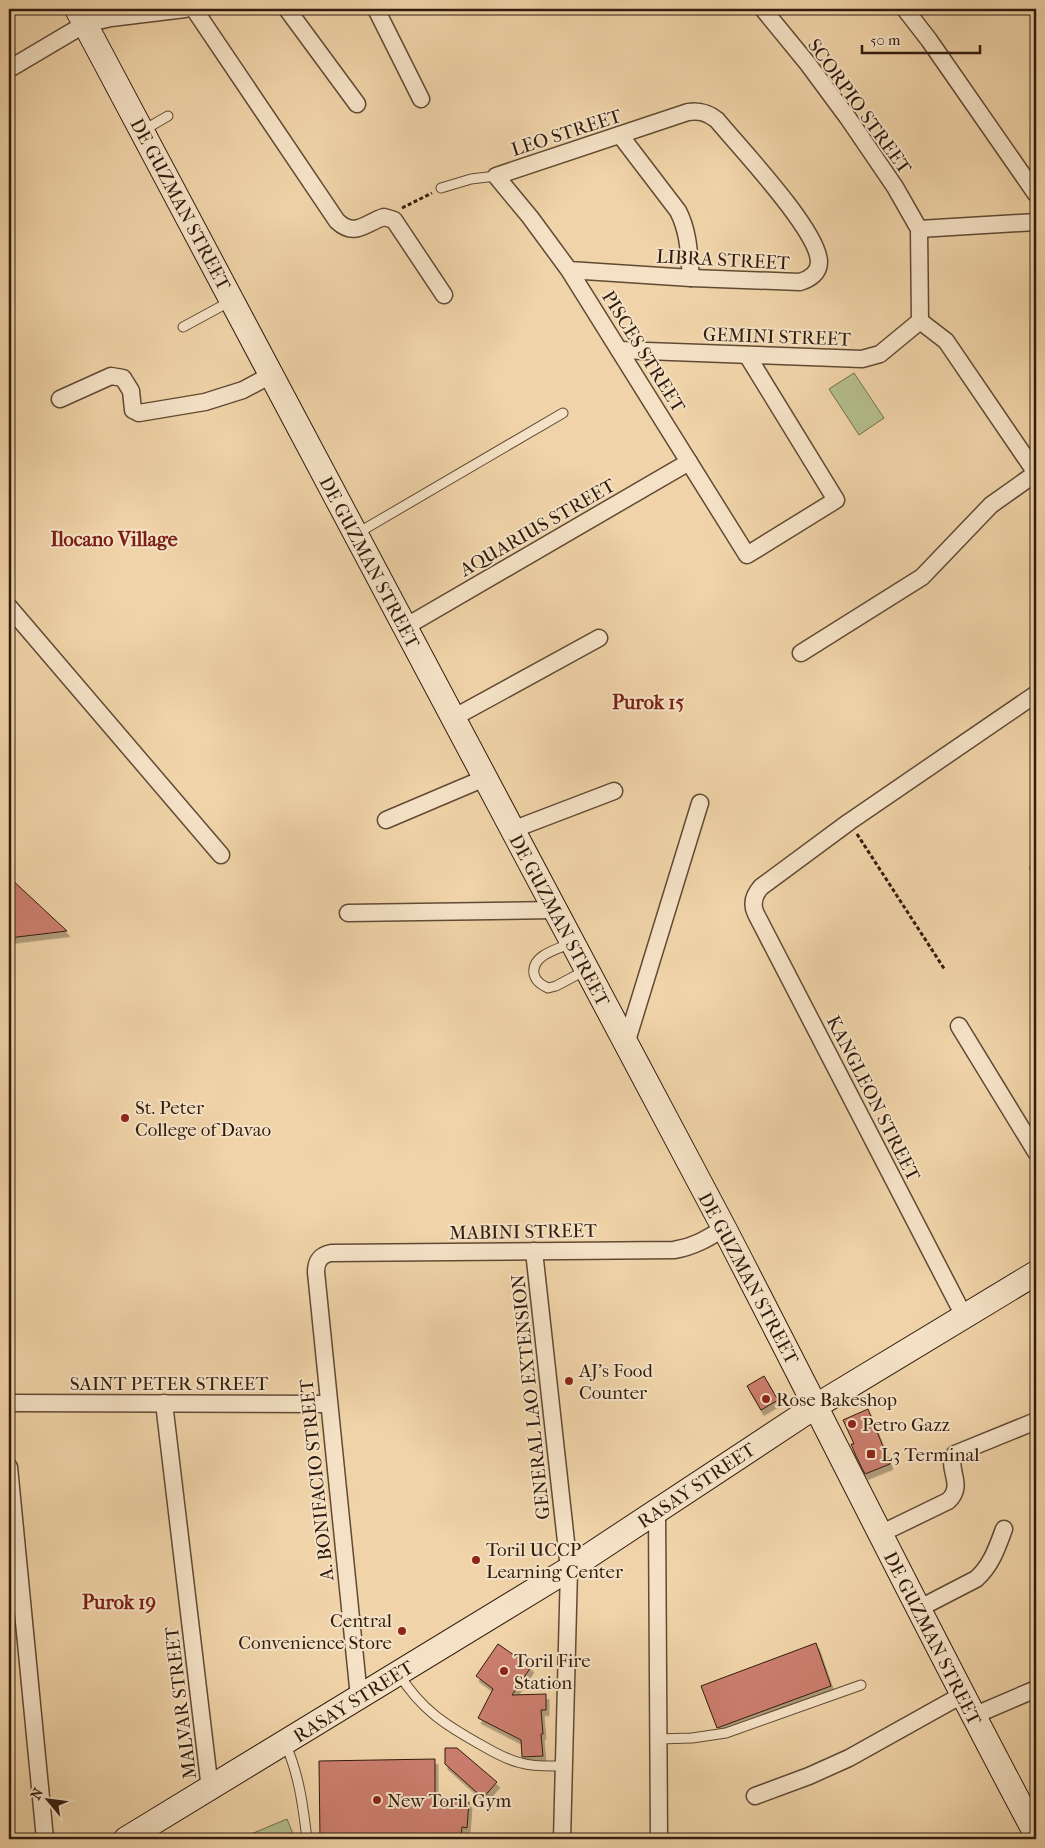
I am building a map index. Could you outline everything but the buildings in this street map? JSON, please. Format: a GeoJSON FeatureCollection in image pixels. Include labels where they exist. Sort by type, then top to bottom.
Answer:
{"type":"FeatureCollection","features":[{"type":"Feature","properties":{"kind":"street"},"geometry":{"type":"LineString","coordinates":[[9,69],[81,16],[185,9]]}},
{"type":"Feature","properties":{"kind":"street"},"geometry":{"type":"LineString","coordinates":[[194,9],[337,221],[353,230],[379,218],[389,217],[398,225],[444,295]]}},
{"type":"Feature","properties":{"kind":"street"},"geometry":{"type":"LineString","coordinates":[[287,9],[357,104]]}},
{"type":"Feature","properties":{"kind":"street"},"geometry":{"type":"LineString","coordinates":[[376,9],[421,99]]}},
{"type":"Feature","properties":{"kind":"street","name":"SCORPIO STREET"},"geometry":{"type":"LineString","coordinates":[[763,9],[808,64],[848,118],[895,187],[920,229]]}},
{"type":"Feature","properties":{"kind":"street"},"geometry":{"type":"LineString","coordinates":[[905,9],[929,40],[1036,194]]}},
{"type":"Feature","properties":{"kind":"street","name":"DE GUZMAN STREET"},"geometry":{"type":"LineString","coordinates":[[81,16],[724,1228],[962,1695],[1036,1834]]}},
{"type":"Feature","properties":{"kind":"street","name":"LEO STREET"},"geometry":{"type":"LineString","coordinates":[[496,176],[688,112],[702,112]]}},
{"type":"Feature","properties":{"kind":"street","name":"LIBRA STREET"},"geometry":{"type":"LineString","coordinates":[[569,270],[691,278],[800,282],[809,280],[816,273],[819,264],[818,254],[802,222],[717,120],[702,112]]}},
{"type":"Feature","properties":{"kind":"street"},"geometry":{"type":"LineString","coordinates":[[620,135],[678,211],[684,222],[689,246],[691,278]]}},
{"type":"Feature","properties":{"kind":"street","name":"PISCES STREET"},"geometry":{"type":"LineString","coordinates":[[496,176],[530,217],[569,270],[747,555],[836,500],[747,355]]}},
{"type":"Feature","properties":{"kind":"street"},"geometry":{"type":"LineString","coordinates":[[801,652],[922,577],[991,505],[1036,473],[946,341],[920,321],[920,229],[1036,222]]}},
{"type":"Feature","properties":{"kind":"street","name":"GEMINI STREET"},"geometry":{"type":"LineString","coordinates":[[619,350],[862,359],[871,358],[889,348],[920,321]]}},
{"type":"Feature","properties":{"kind":"street"},"geometry":{"type":"LineString","coordinates":[[60,399],[111,376],[123,378],[130,391],[133,410],[138,413],[205,402],[243,390],[271,375]]}},
{"type":"Feature","properties":{"kind":"street","name":"AQUARIUS STREET"},"geometry":{"type":"LineString","coordinates":[[405,627],[689,462]]}},
{"type":"Feature","properties":{"kind":"street"},"geometry":{"type":"LineString","coordinates":[[9,607],[221,855]]}},
{"type":"Feature","properties":{"kind":"street"},"geometry":{"type":"LineString","coordinates":[[453,718],[599,638]]}},
{"type":"Feature","properties":{"kind":"street"},"geometry":{"type":"LineString","coordinates":[[849,822],[1036,694]]}},
{"type":"Feature","properties":{"kind":"street"},"geometry":{"type":"LineString","coordinates":[[386,820],[485,778]]}},
{"type":"Feature","properties":{"kind":"street"},"geometry":{"type":"LineString","coordinates":[[512,830],[614,791]]}},
{"type":"Feature","properties":{"kind":"street"},"geometry":{"type":"LineString","coordinates":[[626,1044],[700,802]]}},
{"type":"Feature","properties":{"kind":"street","name":"KANGLEON STREET"},"geometry":{"type":"LineString","coordinates":[[849,822],[761,887],[754,897],[753,903],[756,914],[964,1316]]}},
{"type":"Feature","properties":{"kind":"street"},"geometry":{"type":"LineString","coordinates":[[348,913],[554,910]]}},
{"type":"Feature","properties":{"kind":"street"},"geometry":{"type":"LineString","coordinates":[[959,1026],[1036,1152]]}},
{"type":"Feature","properties":{"kind":"street","name":"MABINI STREET"},"geometry":{"type":"LineString","coordinates":[[320,1258],[331,1253],[674,1250],[688,1248],[700,1243],[724,1228]]}},
{"type":"Feature","properties":{"kind":"street","name":"GENERAL LAO EXTENSION"},"geometry":{"type":"LineString","coordinates":[[534,1251],[569,1569],[562,1839]]}},
{"type":"Feature","properties":{"kind":"street","name":"A. BONIFACIO STREET"},"geometry":{"type":"LineString","coordinates":[[320,1258],[316,1272],[359,1697]]}},
{"type":"Feature","properties":{"kind":"street","name":"RASAY STREET"},"geometry":{"type":"LineString","coordinates":[[126,1839],[569,1569],[816,1406],[1036,1272]]}},
{"type":"Feature","properties":{"kind":"street","name":"SAINT PETER STREET"},"geometry":{"type":"LineString","coordinates":[[9,1403],[328,1404]]}},
{"type":"Feature","properties":{"kind":"street","name":"MALVAR STREET"},"geometry":{"type":"LineString","coordinates":[[164,1403],[210,1789]]}},
{"type":"Feature","properties":{"kind":"street"},"geometry":{"type":"LineString","coordinates":[[880,1534],[948,1501],[953,1496],[956,1482],[952,1462],[955,1454],[1036,1421]]}},
{"type":"Feature","properties":{"kind":"street"},"geometry":{"type":"LineString","coordinates":[[9,1466],[45,1839]]}},
{"type":"Feature","properties":{"kind":"street"},"geometry":{"type":"LineString","coordinates":[[657,1512],[659,1839]]}},
{"type":"Feature","properties":{"kind":"street"},"geometry":{"type":"LineString","coordinates":[[918,1609],[976,1580],[983,1573],[995,1553],[1004,1528]]}},
{"type":"Feature","properties":{"kind":"street"},"geometry":{"type":"LineString","coordinates":[[973,1716],[1036,1689]]}},
{"type":"Feature","properties":{"kind":"street"},"geometry":{"type":"LineString","coordinates":[[755,1796],[809,1776],[849,1758],[962,1695]]}},
{"type":"Feature","properties":{"kind":"lane"},"geometry":{"type":"LineString","coordinates":[[142,131],[168,116]]}},
{"type":"Feature","properties":{"kind":"lane","name":"LEO STREET"},"geometry":{"type":"LineString","coordinates":[[441,188],[471,179],[496,176]]}},
{"type":"Feature","properties":{"kind":"lane"},"geometry":{"type":"LineString","coordinates":[[183,327],[232,301]]}},
{"type":"Feature","properties":{"kind":"lane"},"geometry":{"type":"LineString","coordinates":[[355,534],[563,414]]}},
{"type":"Feature","properties":{"kind":"lane"},"geometry":{"type":"LineString","coordinates":[[572,943],[538,959],[534,964],[536,980],[548,988],[556,986],[586,969]]}},
{"type":"Feature","properties":{"kind":"lane"},"geometry":{"type":"LineString","coordinates":[[398,1673],[420,1704],[451,1728],[509,1760],[533,1766],[564,1766]]}},
{"type":"Feature","properties":{"kind":"lane"},"geometry":{"type":"LineString","coordinates":[[658,1739],[692,1738],[726,1733],[861,1684]]}},
{"type":"Feature","properties":{"kind":"lane"},"geometry":{"type":"LineString","coordinates":[[285,1743],[293,1761],[299,1785],[307,1839]]}},
{"type":"Feature","properties":{"kind":"path"},"geometry":{"type":"LineString","coordinates":[[389,217],[441,188]]}},
{"type":"Feature","properties":{"kind":"path"},"geometry":{"type":"LineString","coordinates":[[849,822],[945,970]]}},
{"type":"Feature","properties":{"kind":"green space"},"geometry":{"type":"Polygon","coordinates":[[[854,373],[884,418],[859,435],[829,389],[854,373]]]}},
{"type":"Feature","properties":{"kind":"green space"},"geometry":{"type":"Polygon","coordinates":[[[287,1819],[295,1839],[239,1839],[287,1819]]]}},
{"type":"Feature","properties":{"kind":"place","name":"St. Peter College of Davao"},"geometry":{"type":"Point","coordinates":[125,1118]}},
{"type":"Feature","properties":{"kind":"place","name":"AJ's Food Counter"},"geometry":{"type":"Point","coordinates":[569,1381]}},
{"type":"Feature","properties":{"kind":"place","name":"Rose Bakeshop"},"geometry":{"type":"Point","coordinates":[766,1399]}},
{"type":"Feature","properties":{"kind":"place","name":"Petro Gazz"},"geometry":{"type":"Point","coordinates":[852,1424]}},
{"type":"Feature","properties":{"kind":"place","name":"L3 Terminal"},"geometry":{"type":"Point","coordinates":[871,1454]}},
{"type":"Feature","properties":{"kind":"place","name":"Toril UCCP Learning Center"},"geometry":{"type":"Point","coordinates":[476,1560]}},
{"type":"Feature","properties":{"kind":"place","name":"Central Convenience Store"},"geometry":{"type":"Point","coordinates":[402,1631]}},
{"type":"Feature","properties":{"kind":"place","name":"Toril Fire Station"},"geometry":{"type":"Point","coordinates":[504,1671]}},
{"type":"Feature","properties":{"kind":"place","name":"New Toril Gym"},"geometry":{"type":"Point","coordinates":[377,1800]}},
{"type":"Feature","properties":{"kind":"district","name":"Ilocano Village"},"geometry":{"type":"Point","coordinates":[114,539]}},
{"type":"Feature","properties":{"kind":"district","name":"Purok 15"},"geometry":{"type":"Point","coordinates":[648,702]}},
{"type":"Feature","properties":{"kind":"district","name":"Purok 19"},"geometry":{"type":"Point","coordinates":[119,1602]}}]}
